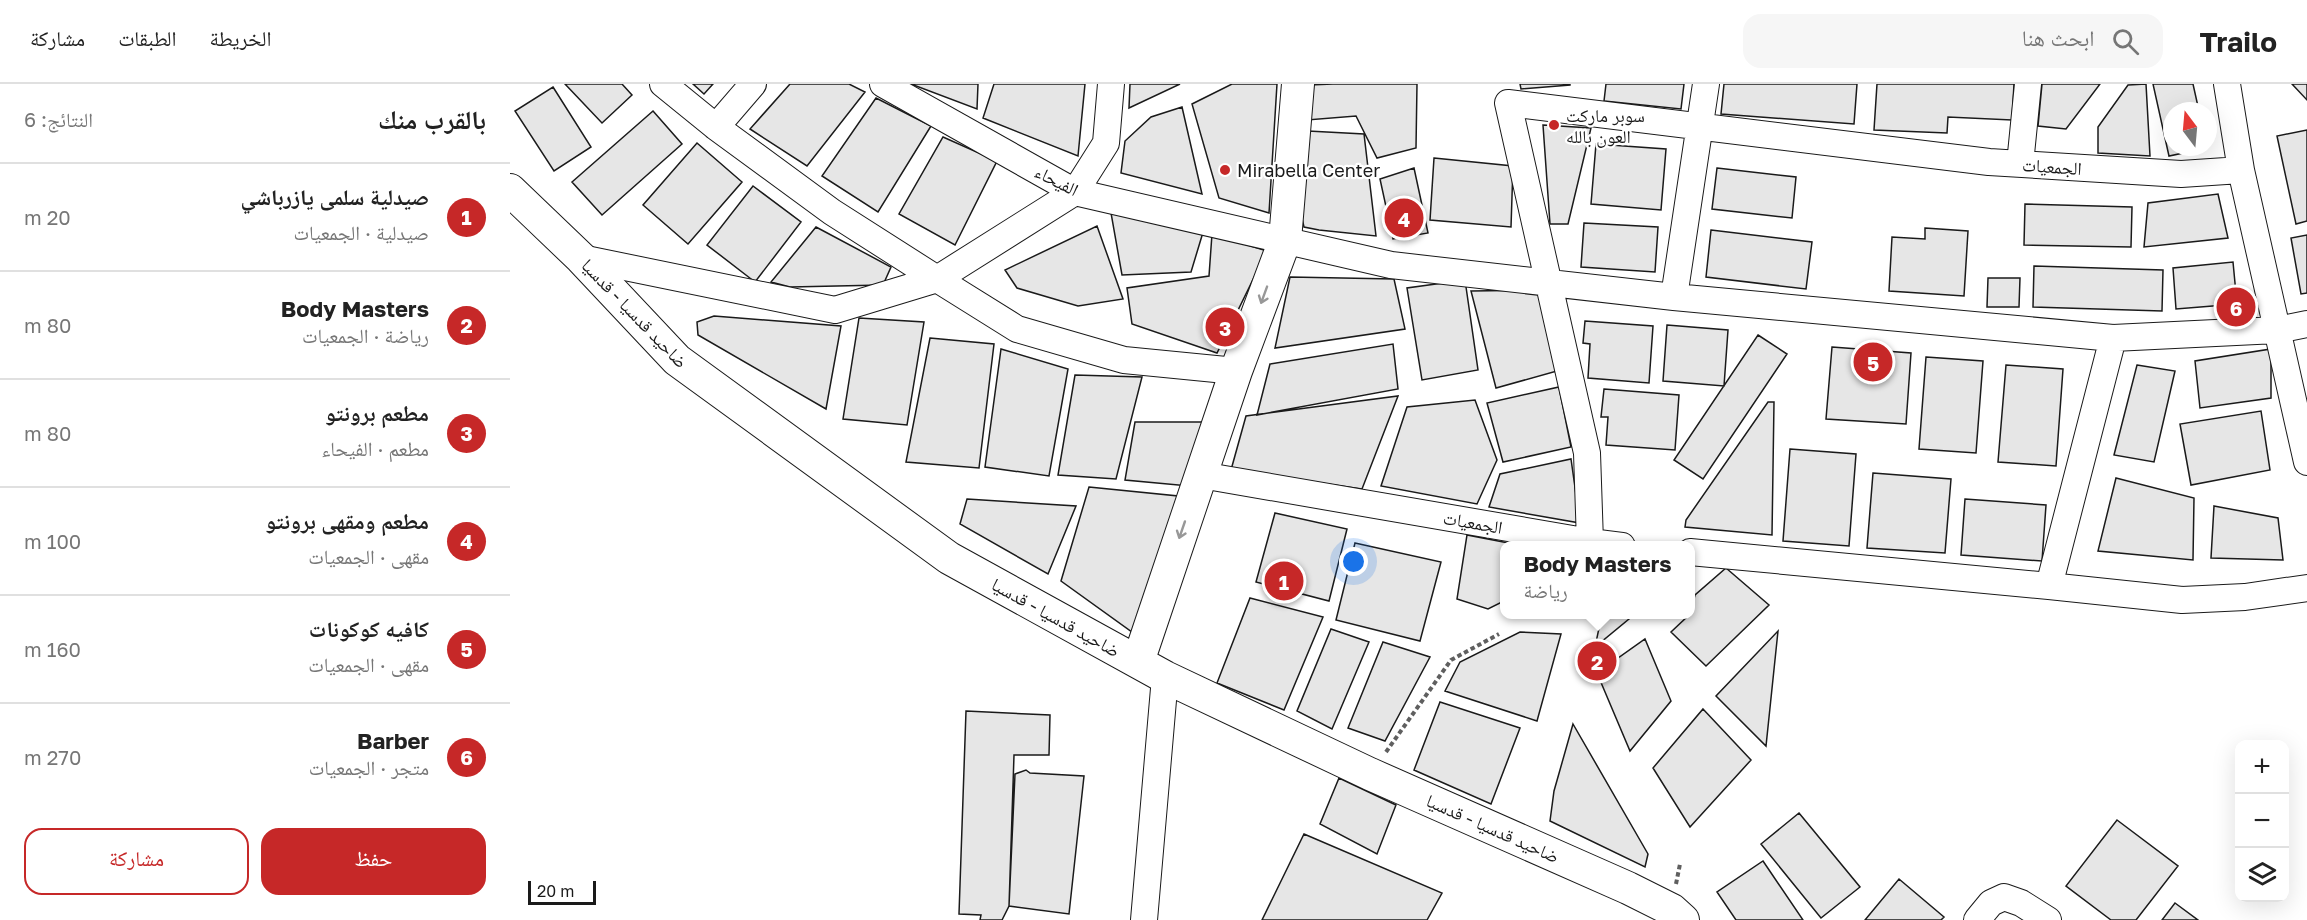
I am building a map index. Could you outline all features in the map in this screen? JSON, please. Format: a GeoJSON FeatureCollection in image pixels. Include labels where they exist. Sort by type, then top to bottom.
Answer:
{"type":"FeatureCollection","features":[{"type":"Feature","properties":{"kind":"main road"},"geometry":{"type":"LineString","coordinates":[[1138,662],[1236,371],[1285,240],[1298,84]]}},
{"type":"Feature","properties":{"kind":"main road","name":"ضاحيد قدسيا - قدسيا"},"geometry":{"type":"LineString","coordinates":[[510,190],[581,258],[677,360],[949,558],[1165,677],[1370,774],[1628,888],[1672,910],[1683,920]]}},
{"type":"Feature","properties":{"kind":"street"},"geometry":{"type":"LineString","coordinates":[[663,84],[716,127],[832,212],[1017,329],[1124,360],[1236,371]]}},
{"type":"Feature","properties":{"kind":"street"},"geometry":{"type":"LineString","coordinates":[[716,127],[753,84]]}},
{"type":"Feature","properties":{"kind":"street","name":"الفيحاء"},"geometry":{"type":"LineString","coordinates":[[882,84],[1076,192],[1285,240]]}},
{"type":"Feature","properties":{"kind":"street"},"geometry":{"type":"LineString","coordinates":[[581,258],[835,310],[937,279],[1076,192],[1106,143],[1111,84]]}},
{"type":"Feature","properties":{"kind":"street"},"geometry":{"type":"LineString","coordinates":[[1674,297],[1706,84]]}},
{"type":"Feature","properties":{"kind":"street"},"geometry":{"type":"LineString","coordinates":[[2020,164],[2028,84]]}},
{"type":"Feature","properties":{"kind":"street"},"geometry":{"type":"LineString","coordinates":[[2227,84],[2241,170],[2307,462]]}},
{"type":"Feature","properties":{"kind":"street","name":"الجمعيات"},"geometry":{"type":"LineString","coordinates":[[1590,541],[1587,453],[1505,94],[1701,125],[2020,164],[2181,174],[2241,170]]}},
{"type":"Feature","properties":{"kind":"street"},"geometry":{"type":"LineString","coordinates":[[1285,240],[1391,266],[1674,297],[2113,338],[2277,330],[2307,324]]}},
{"type":"Feature","properties":{"kind":"street"},"geometry":{"type":"LineString","coordinates":[[2049,585],[2113,338]]}},
{"type":"Feature","properties":{"kind":"street","name":"الجمعيات"},"geometry":{"type":"LineString","coordinates":[[1201,475],[1584,541]]}},
{"type":"Feature","properties":{"kind":"street"},"geometry":{"type":"LineString","coordinates":[[1695,552],[2049,585],[2182,600],[2245,597],[2307,588]]}},
{"type":"Feature","properties":{"kind":"street"},"geometry":{"type":"LineString","coordinates":[[1144,920],[1165,677]]}},
{"type":"Feature","properties":{"kind":"street"},"geometry":{"type":"LineString","coordinates":[[1977,920],[1991,903],[2004,897],[2021,903],[2048,920]]}},
{"type":"Feature","properties":{"kind":"path"},"geometry":{"type":"LineString","coordinates":[[1370,774],[1451,660],[1499,634]]}},
{"type":"Feature","properties":{"kind":"building"},"geometry":{"type":"Polygon","coordinates":[[[565,84],[622,84],[632,95],[602,123],[565,84]]]}},
{"type":"Feature","properties":{"kind":"building"},"geometry":{"type":"Polygon","coordinates":[[[693,84],[713,84],[704,94],[693,84]]]}},
{"type":"Feature","properties":{"kind":"building"},"geometry":{"type":"Polygon","coordinates":[[[790,84],[849,84],[865,92],[807,166],[750,129],[790,84]]]}},
{"type":"Feature","properties":{"kind":"building"},"geometry":{"type":"Polygon","coordinates":[[[911,84],[978,84],[977,109],[911,84]]]}},
{"type":"Feature","properties":{"kind":"building"},"geometry":{"type":"Polygon","coordinates":[[[994,84],[1085,84],[1078,156],[983,118],[994,84]]]}},
{"type":"Feature","properties":{"kind":"building"},"geometry":{"type":"Polygon","coordinates":[[[1130,84],[1180,84],[1129,108],[1130,84]]]}},
{"type":"Feature","properties":{"kind":"building"},"geometry":{"type":"Polygon","coordinates":[[[1232,84],[1277,84],[1269,213],[1219,198],[1192,104],[1232,84]]]}},
{"type":"Feature","properties":{"kind":"building"},"geometry":{"type":"Polygon","coordinates":[[[1417,84],[1416,148],[1377,158],[1356,116],[1307,120],[1309,85],[1417,84]]]}},
{"type":"Feature","properties":{"kind":"building"},"geometry":{"type":"Polygon","coordinates":[[[1520,84],[1570,84],[1570,85],[1521,89],[1520,84]]]}},
{"type":"Feature","properties":{"kind":"building"},"geometry":{"type":"Polygon","coordinates":[[[1606,84],[1684,84],[1681,109],[1604,101],[1606,84]]]}},
{"type":"Feature","properties":{"kind":"building"},"geometry":{"type":"Polygon","coordinates":[[[1724,84],[1857,84],[1854,124],[1721,114],[1724,84]]]}},
{"type":"Feature","properties":{"kind":"building"},"geometry":{"type":"Polygon","coordinates":[[[1877,84],[2014,84],[2012,120],[1948,117],[1947,133],[1874,130],[1877,84]]]}},
{"type":"Feature","properties":{"kind":"building"},"geometry":{"type":"Polygon","coordinates":[[[2042,84],[2100,84],[2066,129],[2038,126],[2042,84]]]}},
{"type":"Feature","properties":{"kind":"building"},"geometry":{"type":"Polygon","coordinates":[[[2146,84],[2150,156],[2098,153],[2098,127],[2128,85],[2146,84]]]}},
{"type":"Feature","properties":{"kind":"building"},"geometry":{"type":"Polygon","coordinates":[[[2153,84],[2193,84],[2197,102],[2163,102],[2163,129],[2153,84]]]}},
{"type":"Feature","properties":{"kind":"building"},"geometry":{"type":"Polygon","coordinates":[[[2292,84],[2307,84],[2307,100],[2292,84]]]}},
{"type":"Feature","properties":{"kind":"building"},"geometry":{"type":"Polygon","coordinates":[[[553,87],[591,147],[554,171],[515,111],[553,87]]]}},
{"type":"Feature","properties":{"kind":"building"},"geometry":{"type":"Polygon","coordinates":[[[876,98],[931,126],[878,212],[822,176],[876,98]]]}},
{"type":"Feature","properties":{"kind":"building"},"geometry":{"type":"Polygon","coordinates":[[[1182,107],[1202,194],[1121,173],[1125,141],[1151,117],[1182,107]]]}},
{"type":"Feature","properties":{"kind":"building"},"geometry":{"type":"Polygon","coordinates":[[[653,111],[682,144],[602,215],[572,182],[653,111]]]}},
{"type":"Feature","properties":{"kind":"building"},"geometry":{"type":"Polygon","coordinates":[[[1543,125],[1591,128],[1568,224],[1550,224],[1543,125]]]}},
{"type":"Feature","properties":{"kind":"building"},"geometry":{"type":"Polygon","coordinates":[[[2307,130],[2307,221],[2296,224],[2277,136],[2307,130]]]}},
{"type":"Feature","properties":{"kind":"building"},"geometry":{"type":"Polygon","coordinates":[[[1308,131],[1364,134],[1376,236],[1304,227],[1299,206],[1308,131]]]}},
{"type":"Feature","properties":{"kind":"building"},"geometry":{"type":"Polygon","coordinates":[[[943,137],[997,161],[955,245],[899,214],[943,137]]]}},
{"type":"Feature","properties":{"kind":"building"},"geometry":{"type":"Polygon","coordinates":[[[697,143],[742,182],[688,244],[643,205],[697,143]]]}},
{"type":"Feature","properties":{"kind":"building"},"geometry":{"type":"Polygon","coordinates":[[[1596,144],[1666,149],[1661,210],[1591,204],[1596,144]]]}},
{"type":"Feature","properties":{"kind":"building"},"geometry":{"type":"Polygon","coordinates":[[[1434,158],[1513,166],[1511,227],[1430,220],[1434,158]]]}},
{"type":"Feature","properties":{"kind":"building"},"geometry":{"type":"Polygon","coordinates":[[[1414,168],[1428,233],[1393,239],[1380,179],[1414,168]]]}},
{"type":"Feature","properties":{"kind":"building"},"geometry":{"type":"Polygon","coordinates":[[[1717,168],[1796,177],[1792,218],[1712,209],[1717,168]]]}},
{"type":"Feature","properties":{"kind":"building"},"geometry":{"type":"Polygon","coordinates":[[[753,186],[801,222],[755,282],[707,245],[753,186]]]}},
{"type":"Feature","properties":{"kind":"building"},"geometry":{"type":"Polygon","coordinates":[[[2218,194],[2228,238],[2144,247],[2148,203],[2218,194]]]}},
{"type":"Feature","properties":{"kind":"building"},"geometry":{"type":"Polygon","coordinates":[[[2025,204],[2132,207],[2131,247],[2024,245],[2025,204]]]}},
{"type":"Feature","properties":{"kind":"building"},"geometry":{"type":"Polygon","coordinates":[[[1111,213],[1204,229],[1191,272],[1122,275],[1111,213]]]}},
{"type":"Feature","properties":{"kind":"building"},"geometry":{"type":"Polygon","coordinates":[[[1584,223],[1658,227],[1655,272],[1581,267],[1584,223]]]}},
{"type":"Feature","properties":{"kind":"building"},"geometry":{"type":"Polygon","coordinates":[[[1097,226],[1123,299],[1078,306],[1017,288],[1005,270],[1097,226]]]}},
{"type":"Feature","properties":{"kind":"building"},"geometry":{"type":"Polygon","coordinates":[[[816,227],[891,267],[883,285],[790,287],[771,282],[816,227]]]}},
{"type":"Feature","properties":{"kind":"building"},"geometry":{"type":"Polygon","coordinates":[[[1925,228],[1968,231],[1964,296],[1889,291],[1892,237],[1925,239],[1925,228]]]}},
{"type":"Feature","properties":{"kind":"building"},"geometry":{"type":"Polygon","coordinates":[[[1711,230],[1812,242],[1806,289],[1706,277],[1711,230]]]}},
{"type":"Feature","properties":{"kind":"building"},"geometry":{"type":"Polygon","coordinates":[[[1212,234],[1267,251],[1217,353],[1132,324],[1127,288],[1209,276],[1212,234]]]}},
{"type":"Feature","properties":{"kind":"building"},"geometry":{"type":"Polygon","coordinates":[[[2307,235],[2307,293],[2301,294],[2291,238],[2307,235]]]}},
{"type":"Feature","properties":{"kind":"building"},"geometry":{"type":"Polygon","coordinates":[[[2233,262],[2237,304],[2176,309],[2173,268],[2233,262]]]}},
{"type":"Feature","properties":{"kind":"building"},"geometry":{"type":"Polygon","coordinates":[[[2034,266],[2163,270],[2162,311],[2033,307],[2034,266]]]}},
{"type":"Feature","properties":{"kind":"building"},"geometry":{"type":"Polygon","coordinates":[[[1290,277],[1394,279],[1405,329],[1275,348],[1290,277]]]}},
{"type":"Feature","properties":{"kind":"building"},"geometry":{"type":"Polygon","coordinates":[[[1988,278],[2020,278],[2019,307],[1987,307],[1988,278]]]}},
{"type":"Feature","properties":{"kind":"building"},"geometry":{"type":"Polygon","coordinates":[[[1465,280],[1478,370],[1422,380],[1407,288],[1465,280]]]}},
{"type":"Feature","properties":{"kind":"building"},"geometry":{"type":"Polygon","coordinates":[[[1538,290],[1557,371],[1496,388],[1471,291],[1538,290]]]}},
{"type":"Feature","properties":{"kind":"building"},"geometry":{"type":"Polygon","coordinates":[[[714,316],[841,326],[826,409],[698,335],[697,322],[714,316]]]}},
{"type":"Feature","properties":{"kind":"building"},"geometry":{"type":"Polygon","coordinates":[[[859,318],[924,322],[907,425],[843,419],[859,318]]]}},
{"type":"Feature","properties":{"kind":"building"},"geometry":{"type":"Polygon","coordinates":[[[1585,321],[1653,326],[1649,383],[1588,378],[1590,344],[1583,343],[1585,321]]]}},
{"type":"Feature","properties":{"kind":"building"},"geometry":{"type":"Polygon","coordinates":[[[1667,325],[1728,330],[1724,386],[1663,381],[1667,325]]]}},
{"type":"Feature","properties":{"kind":"building"},"geometry":{"type":"Polygon","coordinates":[[[1758,335],[1787,354],[1703,479],[1674,460],[1758,335]]]}},
{"type":"Feature","properties":{"kind":"building"},"geometry":{"type":"Polygon","coordinates":[[[930,338],[994,344],[979,468],[906,462],[930,338]]]}},
{"type":"Feature","properties":{"kind":"building"},"geometry":{"type":"Polygon","coordinates":[[[1393,344],[1398,389],[1257,415],[1270,364],[1393,344]]]}},
{"type":"Feature","properties":{"kind":"building"},"geometry":{"type":"Polygon","coordinates":[[[1832,347],[1911,353],[1906,424],[1826,419],[1832,347]]]}},
{"type":"Feature","properties":{"kind":"building"},"geometry":{"type":"Polygon","coordinates":[[[1001,349],[1068,369],[1049,476],[985,467],[1001,349]]]}},
{"type":"Feature","properties":{"kind":"building"},"geometry":{"type":"Polygon","coordinates":[[[2271,349],[2271,398],[2200,408],[2195,361],[2271,349]]]}},
{"type":"Feature","properties":{"kind":"building"},"geometry":{"type":"Polygon","coordinates":[[[1926,357],[1983,361],[1976,453],[1919,449],[1926,357]]]}},
{"type":"Feature","properties":{"kind":"building"},"geometry":{"type":"Polygon","coordinates":[[[2006,365],[2063,369],[2056,466],[1998,462],[2006,365]]]}},
{"type":"Feature","properties":{"kind":"building"},"geometry":{"type":"Polygon","coordinates":[[[2137,365],[2175,371],[2154,462],[2114,455],[2137,365]]]}},
{"type":"Feature","properties":{"kind":"building"},"geometry":{"type":"Polygon","coordinates":[[[1075,375],[1142,377],[1116,479],[1058,475],[1075,375]]]}},
{"type":"Feature","properties":{"kind":"building"},"geometry":{"type":"Polygon","coordinates":[[[1559,387],[1571,447],[1503,462],[1487,403],[1559,387]]]}},
{"type":"Feature","properties":{"kind":"building"},"geometry":{"type":"Polygon","coordinates":[[[1604,389],[1679,395],[1675,450],[1606,445],[1608,417],[1601,417],[1604,389]]]}},
{"type":"Feature","properties":{"kind":"building"},"geometry":{"type":"Polygon","coordinates":[[[1398,396],[1362,489],[1231,470],[1246,416],[1398,396]]]}},
{"type":"Feature","properties":{"kind":"building"},"geometry":{"type":"Polygon","coordinates":[[[1475,400],[1497,460],[1477,504],[1381,486],[1407,407],[1475,400]]]}},
{"type":"Feature","properties":{"kind":"building"},"geometry":{"type":"Polygon","coordinates":[[[1768,402],[1774,402],[1772,535],[1685,527],[1686,520],[1768,402]]]}},
{"type":"Feature","properties":{"kind":"building"},"geometry":{"type":"Polygon","coordinates":[[[2261,411],[2270,470],[2191,485],[2180,424],[2261,411]]]}},
{"type":"Feature","properties":{"kind":"building"},"geometry":{"type":"Polygon","coordinates":[[[1135,422],[1206,422],[1189,486],[1125,480],[1135,422]]]}},
{"type":"Feature","properties":{"kind":"building"},"geometry":{"type":"Polygon","coordinates":[[[1790,449],[1856,454],[1849,546],[1783,541],[1790,449]]]}},
{"type":"Feature","properties":{"kind":"building"},"geometry":{"type":"Polygon","coordinates":[[[1571,459],[1580,523],[1489,507],[1500,474],[1571,459]]]}},
{"type":"Feature","properties":{"kind":"building"},"geometry":{"type":"Polygon","coordinates":[[[1873,473],[1951,479],[1945,553],[1867,548],[1873,473]]]}},
{"type":"Feature","properties":{"kind":"building"},"geometry":{"type":"Polygon","coordinates":[[[2116,478],[2194,498],[2193,560],[2098,551],[2116,478]]]}},
{"type":"Feature","properties":{"kind":"building"},"geometry":{"type":"Polygon","coordinates":[[[1089,487],[1178,496],[1132,632],[1061,581],[1089,487]]]}},
{"type":"Feature","properties":{"kind":"building"},"geometry":{"type":"Polygon","coordinates":[[[967,499],[1076,506],[1048,574],[960,524],[967,499]]]}},
{"type":"Feature","properties":{"kind":"building"},"geometry":{"type":"Polygon","coordinates":[[[1965,499],[2046,505],[2042,561],[1961,555],[1965,499]]]}},
{"type":"Feature","properties":{"kind":"building"},"geometry":{"type":"Polygon","coordinates":[[[2214,506],[2278,518],[2283,560],[2211,558],[2214,506]]]}},
{"type":"Feature","properties":{"kind":"building"},"geometry":{"type":"Polygon","coordinates":[[[1275,513],[1347,529],[1329,601],[1256,582],[1275,513]]]}},
{"type":"Feature","properties":{"kind":"building"},"geometry":{"type":"Polygon","coordinates":[[[1467,535],[1500,541],[1500,603],[1488,609],[1457,599],[1467,535]]]}},
{"type":"Feature","properties":{"kind":"building"},"geometry":{"type":"Polygon","coordinates":[[[1355,543],[1441,562],[1420,641],[1336,620],[1355,543]]]}},
{"type":"Feature","properties":{"kind":"building"},"geometry":{"type":"Polygon","coordinates":[[[1726,568],[1769,605],[1706,666],[1671,632],[1685,619],[1695,619],[1695,595],[1726,568]]]}},
{"type":"Feature","properties":{"kind":"building"},"geometry":{"type":"Polygon","coordinates":[[[1250,598],[1323,617],[1284,710],[1217,683],[1250,598]]]}},
{"type":"Feature","properties":{"kind":"building"},"geometry":{"type":"Polygon","coordinates":[[[1601,619],[1629,619],[1595,647],[1601,619]]]}},
{"type":"Feature","properties":{"kind":"building"},"geometry":{"type":"Polygon","coordinates":[[[1331,629],[1369,642],[1332,729],[1297,711],[1331,629]]]}},
{"type":"Feature","properties":{"kind":"building"},"geometry":{"type":"Polygon","coordinates":[[[1778,631],[1766,746],[1716,696],[1778,631]]]}},
{"type":"Feature","properties":{"kind":"building"},"geometry":{"type":"Polygon","coordinates":[[[1520,632],[1561,634],[1537,721],[1445,691],[1460,662],[1520,632]]]}},
{"type":"Feature","properties":{"kind":"building"},"geometry":{"type":"Polygon","coordinates":[[[1645,639],[1671,701],[1630,751],[1597,673],[1645,639]]]}},
{"type":"Feature","properties":{"kind":"building"},"geometry":{"type":"Polygon","coordinates":[[[1383,642],[1430,657],[1385,741],[1348,728],[1383,642]]]}},
{"type":"Feature","properties":{"kind":"building"},"geometry":{"type":"Polygon","coordinates":[[[1440,702],[1520,728],[1491,804],[1414,770],[1440,702]]]}},
{"type":"Feature","properties":{"kind":"building"},"geometry":{"type":"Polygon","coordinates":[[[1703,709],[1751,760],[1690,827],[1653,768],[1703,709]]]}},
{"type":"Feature","properties":{"kind":"building"},"geometry":{"type":"Polygon","coordinates":[[[966,711],[1050,715],[1049,755],[1014,755],[1009,906],[1002,920],[980,920],[981,915],[959,914],[966,711]]]}},
{"type":"Feature","properties":{"kind":"building"},"geometry":{"type":"Polygon","coordinates":[[[1573,724],[1648,854],[1645,867],[1550,821],[1554,791],[1573,724]]]}},
{"type":"Feature","properties":{"kind":"building"},"geometry":{"type":"Polygon","coordinates":[[[1026,770],[1030,773],[1084,776],[1069,914],[1009,906],[1015,774],[1026,770]]]}},
{"type":"Feature","properties":{"kind":"building"},"geometry":{"type":"Polygon","coordinates":[[[1339,778],[1396,805],[1377,854],[1320,824],[1339,778]]]}},
{"type":"Feature","properties":{"kind":"building"},"geometry":{"type":"Polygon","coordinates":[[[1799,813],[1860,887],[1821,918],[1761,844],[1799,813]]]}},
{"type":"Feature","properties":{"kind":"building"},"geometry":{"type":"Polygon","coordinates":[[[2117,820],[2178,866],[2136,920],[2111,920],[2066,886],[2117,820]]]}},
{"type":"Feature","properties":{"kind":"building"},"geometry":{"type":"Polygon","coordinates":[[[1304,834],[1442,893],[1427,920],[1262,920],[1304,834]]]}},
{"type":"Feature","properties":{"kind":"building"},"geometry":{"type":"Polygon","coordinates":[[[1763,861],[1803,920],[1736,920],[1717,892],[1763,861]]]}},
{"type":"Feature","properties":{"kind":"building"},"geometry":{"type":"Polygon","coordinates":[[[1899,879],[1944,917],[1941,920],[1865,920],[1899,879]]]}},
{"type":"Feature","properties":{"kind":"building"},"geometry":{"type":"Polygon","coordinates":[[[2175,903],[2198,920],[2162,920],[2175,903]]]}},
{"type":"Feature","properties":{"kind":"place","name":"سوبر ماركت العون بالله"},"geometry":{"type":"Point","coordinates":[1554,125]}},
{"type":"Feature","properties":{"kind":"place","name":"Mirabella Center"},"geometry":{"type":"Point","coordinates":[1225,170]}},
{"type":"Feature","properties":{"kind":"place","name":"مطعم ومقهى برونتو"},"geometry":{"type":"Point","coordinates":[1404,218]}},
{"type":"Feature","properties":{"kind":"place","name":"Barber"},"geometry":{"type":"Point","coordinates":[2236,307]}},
{"type":"Feature","properties":{"kind":"place","name":"مطعم برونتو"},"geometry":{"type":"Point","coordinates":[1225,327]}},
{"type":"Feature","properties":{"kind":"place","name":"كافيه كوكونات"},"geometry":{"type":"Point","coordinates":[1873,362]}},
{"type":"Feature","properties":{"kind":"place","name":"صيدلية سلمى يازرباشي"},"geometry":{"type":"Point","coordinates":[1284,581]}},
{"type":"Feature","properties":{"kind":"place","name":"Body Masters"},"geometry":{"type":"Point","coordinates":[1597,661]}}]}
